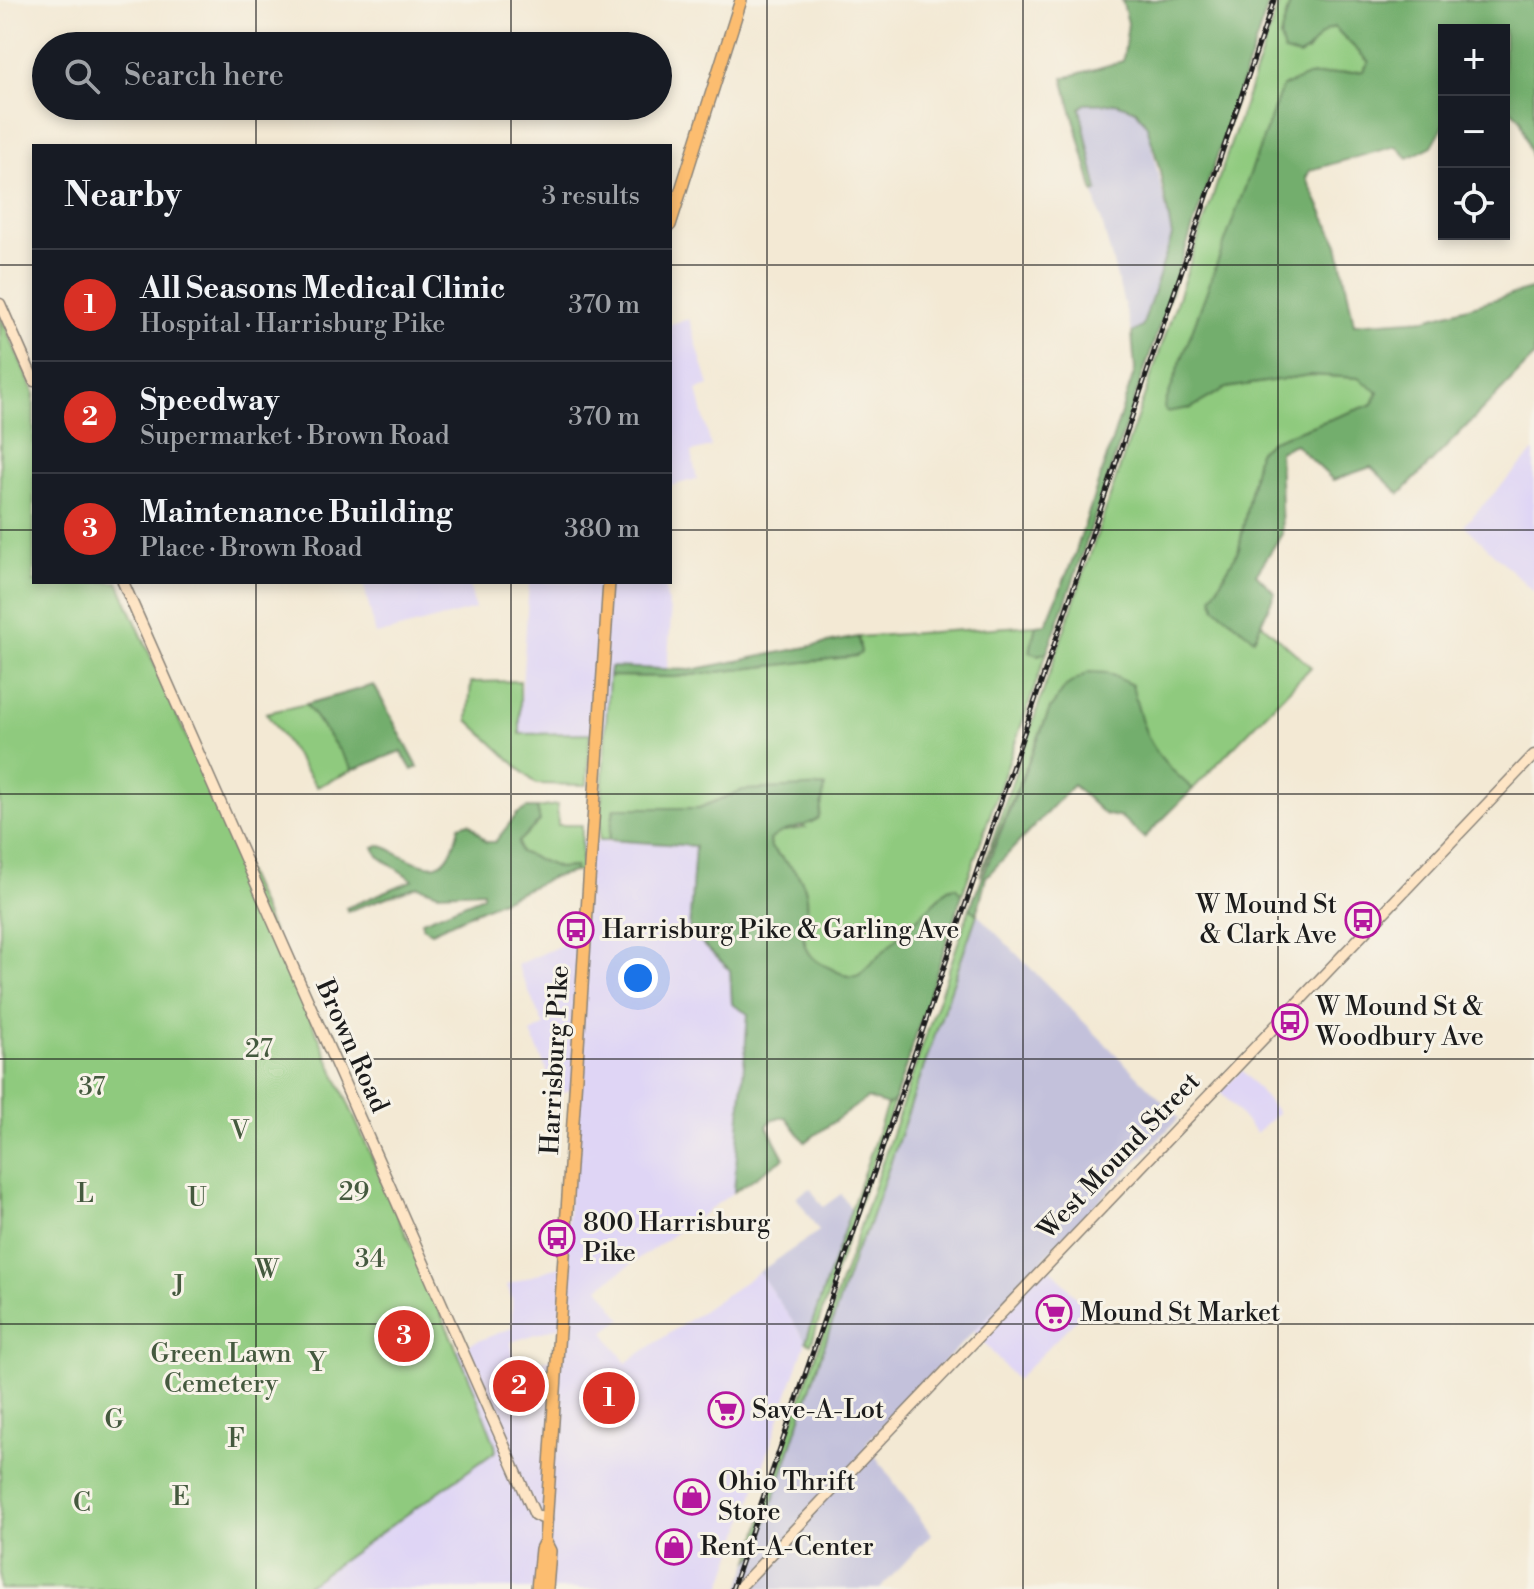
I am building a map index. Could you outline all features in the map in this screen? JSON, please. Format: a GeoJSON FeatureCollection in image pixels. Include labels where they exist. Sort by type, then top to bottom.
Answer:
{"type":"FeatureCollection","features":[{"type":"Feature","properties":{"kind":"main road"},"geometry":{"type":"LineString","coordinates":[[672,219],[741,0]]}},
{"type":"Feature","properties":{"kind":"main road","name":"Harrisburg Pike"},"geometry":{"type":"LineString","coordinates":[[537,1589],[547,1520],[609,584]]}},
{"type":"Feature","properties":{"kind":"main road","name":"Harrisburg Pike"},"geometry":{"type":"LineString","coordinates":[[545,1541],[550,1551],[547,1589]]}},
{"type":"Feature","properties":{"kind":"street"},"geometry":{"type":"LineString","coordinates":[[0,304],[32,376]]}},
{"type":"Feature","properties":{"kind":"street","name":"Brown Road"},"geometry":{"type":"LineString","coordinates":[[124,584],[535,1515],[547,1520]]}},
{"type":"Feature","properties":{"kind":"street","name":"West Mound Street"},"geometry":{"type":"LineString","coordinates":[[738,1589],[1534,755]]}},
{"type":"Feature","properties":{"kind":"shaded area"},"geometry":{"type":"Polygon","coordinates":[[[1116,103],[1136,110],[1147,126],[1172,236],[1142,327],[1132,333],[1094,193],[1098,191],[1080,108],[1085,104],[1116,103]]]}},
{"type":"Feature","properties":{"kind":"shaded area"},"geometry":{"type":"Polygon","coordinates":[[[689,319],[709,386],[697,390],[711,447],[691,452],[697,479],[672,485],[672,323],[689,319]]]}},
{"type":"Feature","properties":{"kind":"shaded area"},"geometry":{"type":"Polygon","coordinates":[[[1534,451],[1534,592],[1464,525],[1534,451]]]}},
{"type":"Feature","properties":{"kind":"shaded area"},"geometry":{"type":"Polygon","coordinates":[[[363,584],[469,584],[475,609],[376,635],[363,584]]]}},
{"type":"Feature","properties":{"kind":"shaded area"},"geometry":{"type":"Polygon","coordinates":[[[529,584],[664,584],[671,618],[667,669],[610,667],[605,733],[519,734],[529,584]]]}},
{"type":"Feature","properties":{"kind":"shaded area"},"geometry":{"type":"Polygon","coordinates":[[[582,840],[695,846],[689,931],[731,970],[732,1004],[748,1014],[734,1192],[599,1287],[622,1319],[604,1332],[626,1363],[759,1272],[806,1341],[721,1589],[302,1589],[496,1451],[454,1350],[512,1328],[512,1300],[507,1285],[565,1264],[576,1087],[557,1095],[531,1033],[544,1026],[517,965],[577,938],[582,840]],[[561,1326],[511,1342],[516,1370],[560,1355],[561,1326]]]}},
{"type":"Feature","properties":{"kind":"shaded area"},"geometry":{"type":"Polygon","coordinates":[[[977,914],[1179,1118],[866,1443],[931,1534],[880,1589],[739,1589],[750,1560],[755,1556],[856,1250],[867,1230],[977,914]]]}},
{"type":"Feature","properties":{"kind":"shaded area"},"geometry":{"type":"Polygon","coordinates":[[[1242,1070],[1278,1113],[1256,1133],[1220,1091],[1242,1070]]]}},
{"type":"Feature","properties":{"kind":"shaded area"},"geometry":{"type":"Polygon","coordinates":[[[810,1188],[823,1207],[841,1194],[851,1210],[806,1341],[759,1272],[819,1231],[796,1197],[810,1188]]]}},
{"type":"Feature","properties":{"kind":"shaded area"},"geometry":{"type":"Polygon","coordinates":[[[1043,1259],[1086,1309],[1016,1380],[974,1331],[1043,1259]]]}},
{"type":"Feature","properties":{"kind":"green space"},"geometry":{"type":"Polygon","coordinates":[[[1122,0],[1270,0],[1071,587],[1047,652],[1038,655],[1030,652],[1036,625],[1046,624],[1075,554],[1135,370],[1132,333],[1142,327],[1172,236],[1159,167],[1147,126],[1136,110],[1116,103],[1085,104],[1080,108],[1098,191],[1094,193],[1063,78],[1123,61],[1128,23],[1122,0]]]}},
{"type":"Feature","properties":{"kind":"green space"},"geometry":{"type":"Polygon","coordinates":[[[1280,0],[1291,0],[1280,37],[1307,52],[1321,32],[1334,27],[1369,62],[1363,71],[1308,76],[1191,408],[1226,388],[1310,375],[1358,378],[1378,391],[1373,404],[1273,440],[1258,452],[1239,549],[1212,597],[1253,638],[1261,623],[1311,667],[1193,789],[1167,765],[1151,743],[1132,685],[1050,709],[980,876],[1280,0]]]}},
{"type":"Feature","properties":{"kind":"green space"},"geometry":{"type":"Polygon","coordinates":[[[1291,0],[1534,0],[1534,165],[1520,118],[1510,109],[1510,24],[1438,24],[1438,136],[1432,146],[1408,158],[1396,146],[1310,170],[1306,178],[1338,244],[1354,324],[1426,319],[1534,288],[1534,357],[1400,494],[1371,467],[1333,480],[1295,444],[1279,451],[1282,534],[1256,574],[1275,593],[1254,639],[1216,608],[1212,597],[1239,549],[1258,452],[1273,440],[1373,404],[1378,392],[1358,378],[1310,375],[1226,388],[1191,408],[1166,412],[1164,407],[1282,87],[1308,76],[1363,71],[1369,62],[1334,27],[1299,56],[1284,52],[1280,37],[1291,0]]]}},
{"type":"Feature","properties":{"kind":"green space","name":"Green Lawn Cemetery"},"geometry":{"type":"Polygon","coordinates":[[[0,315],[32,387],[32,584],[119,584],[472,1384],[496,1451],[302,1589],[0,1589],[0,315]]]}},
{"type":"Feature","properties":{"kind":"green space"},"geometry":{"type":"Polygon","coordinates":[[[1036,625],[1030,652],[1038,655],[1047,652],[962,895],[956,887],[948,889],[860,975],[852,978],[829,968],[808,951],[803,930],[807,900],[804,884],[771,848],[770,839],[778,832],[805,828],[743,790],[699,808],[614,808],[609,840],[599,840],[609,676],[674,677],[856,656],[861,652],[858,637],[1036,625]]]}},
{"type":"Feature","properties":{"kind":"green space"},"geometry":{"type":"Polygon","coordinates":[[[858,637],[861,653],[856,656],[674,677],[609,676],[610,667],[691,670],[858,637]]]}},
{"type":"Feature","properties":{"kind":"green space"},"geometry":{"type":"Polygon","coordinates":[[[1089,672],[1108,673],[1132,685],[1151,743],[1167,765],[1193,789],[1144,838],[1122,818],[1104,814],[1073,785],[986,877],[977,914],[970,908],[1050,709],[1066,686],[1089,672]]]}},
{"type":"Feature","properties":{"kind":"green space"},"geometry":{"type":"Polygon","coordinates":[[[520,681],[520,734],[590,733],[587,785],[536,784],[468,720],[471,682],[520,681]]]}},
{"type":"Feature","properties":{"kind":"green space"},"geometry":{"type":"Polygon","coordinates":[[[374,685],[418,767],[412,770],[401,751],[353,770],[306,704],[374,685]]]}},
{"type":"Feature","properties":{"kind":"green space"},"geometry":{"type":"Polygon","coordinates":[[[306,704],[353,770],[317,787],[266,713],[306,704]]]}},
{"type":"Feature","properties":{"kind":"green space"},"geometry":{"type":"Polygon","coordinates":[[[825,786],[819,818],[770,840],[771,848],[804,885],[807,903],[804,944],[816,961],[844,975],[859,975],[948,889],[956,887],[962,895],[894,1102],[887,1105],[867,1098],[805,1142],[786,1117],[773,1119],[767,1126],[784,1158],[734,1192],[748,1014],[732,1004],[730,970],[689,931],[695,846],[609,840],[614,808],[699,808],[743,790],[825,786]]]}},
{"type":"Feature","properties":{"kind":"green space"},"geometry":{"type":"Polygon","coordinates":[[[557,805],[558,825],[582,825],[581,872],[574,872],[574,867],[558,868],[520,852],[518,842],[540,821],[537,808],[557,805]]]}},
{"type":"Feature","properties":{"kind":"green space"},"geometry":{"type":"Polygon","coordinates":[[[527,808],[537,808],[540,821],[518,842],[520,852],[558,868],[575,867],[574,872],[553,877],[431,932],[423,927],[422,921],[483,896],[483,891],[438,893],[418,886],[348,911],[346,908],[413,880],[378,856],[374,847],[381,845],[421,864],[440,864],[454,845],[459,826],[469,823],[486,842],[495,842],[517,814],[527,808]]]}},
{"type":"Feature","properties":{"kind":"green space"},"geometry":{"type":"Polygon","coordinates":[[[970,908],[977,914],[867,1230],[856,1250],[755,1556],[750,1560],[793,1421],[970,908]]]}},
{"type":"Feature","properties":{"kind":"green space"},"geometry":{"type":"Polygon","coordinates":[[[894,1102],[811,1344],[806,1341],[887,1105],[894,1102]]]}},
{"type":"Feature","properties":{"kind":"railway"},"geometry":{"type":"LineString","coordinates":[[732,1589],[1274,0]]}},
{"type":"Feature","properties":{"kind":"place","name":"W Mound St & Clark Ave"},"geometry":{"type":"Point","coordinates":[1363,920]}},
{"type":"Feature","properties":{"kind":"place","name":"Harrisburg Pike & Garling Ave"},"geometry":{"type":"Point","coordinates":[576,930]}},
{"type":"Feature","properties":{"kind":"place","name":"W Mound St & Woodbury Ave"},"geometry":{"type":"Point","coordinates":[1290,1022]}},
{"type":"Feature","properties":{"kind":"place","name":"800 Harrisburg Pike"},"geometry":{"type":"Point","coordinates":[557,1238]}},
{"type":"Feature","properties":{"kind":"place","name":"Mound St Market"},"geometry":{"type":"Point","coordinates":[1054,1313]}},
{"type":"Feature","properties":{"kind":"place","name":"Maintenance Building"},"geometry":{"type":"Point","coordinates":[404,1336]}},
{"type":"Feature","properties":{"kind":"place","name":"Speedway"},"geometry":{"type":"Point","coordinates":[519,1386]}},
{"type":"Feature","properties":{"kind":"place","name":"All Seasons Medical Clinic"},"geometry":{"type":"Point","coordinates":[609,1398]}},
{"type":"Feature","properties":{"kind":"place","name":"Save-A-Lot"},"geometry":{"type":"Point","coordinates":[726,1410]}},
{"type":"Feature","properties":{"kind":"place","name":"Ohio Thrift Store"},"geometry":{"type":"Point","coordinates":[692,1497]}},
{"type":"Feature","properties":{"kind":"place","name":"Rent-A-Center"},"geometry":{"type":"Point","coordinates":[674,1547]}},
{"type":"Feature","properties":{"kind":"park label","name":"27"},"geometry":{"type":"Point","coordinates":[259,1049]}},
{"type":"Feature","properties":{"kind":"park label","name":"37"},"geometry":{"type":"Point","coordinates":[92,1087]}},
{"type":"Feature","properties":{"kind":"park label","name":"V"},"geometry":{"type":"Point","coordinates":[240,1131]}},
{"type":"Feature","properties":{"kind":"park label","name":"29"},"geometry":{"type":"Point","coordinates":[354,1192]}},
{"type":"Feature","properties":{"kind":"park label","name":"L"},"geometry":{"type":"Point","coordinates":[85,1194]}},
{"type":"Feature","properties":{"kind":"park label","name":"U"},"geometry":{"type":"Point","coordinates":[197,1198]}},
{"type":"Feature","properties":{"kind":"park label","name":"34"},"geometry":{"type":"Point","coordinates":[370,1259]}},
{"type":"Feature","properties":{"kind":"park label","name":"W"},"geometry":{"type":"Point","coordinates":[267,1270]}},
{"type":"Feature","properties":{"kind":"park label","name":"J"},"geometry":{"type":"Point","coordinates":[179,1286]}},
{"type":"Feature","properties":{"kind":"park label","name":"Y"},"geometry":{"type":"Point","coordinates":[317,1363]}},
{"type":"Feature","properties":{"kind":"park label","name":"G"},"geometry":{"type":"Point","coordinates":[114,1420]}},
{"type":"Feature","properties":{"kind":"park label","name":"F"},"geometry":{"type":"Point","coordinates":[236,1439]}},
{"type":"Feature","properties":{"kind":"park label","name":"E"},"geometry":{"type":"Point","coordinates":[181,1497]}},
{"type":"Feature","properties":{"kind":"park label","name":"C"},"geometry":{"type":"Point","coordinates":[82,1503]}}]}
